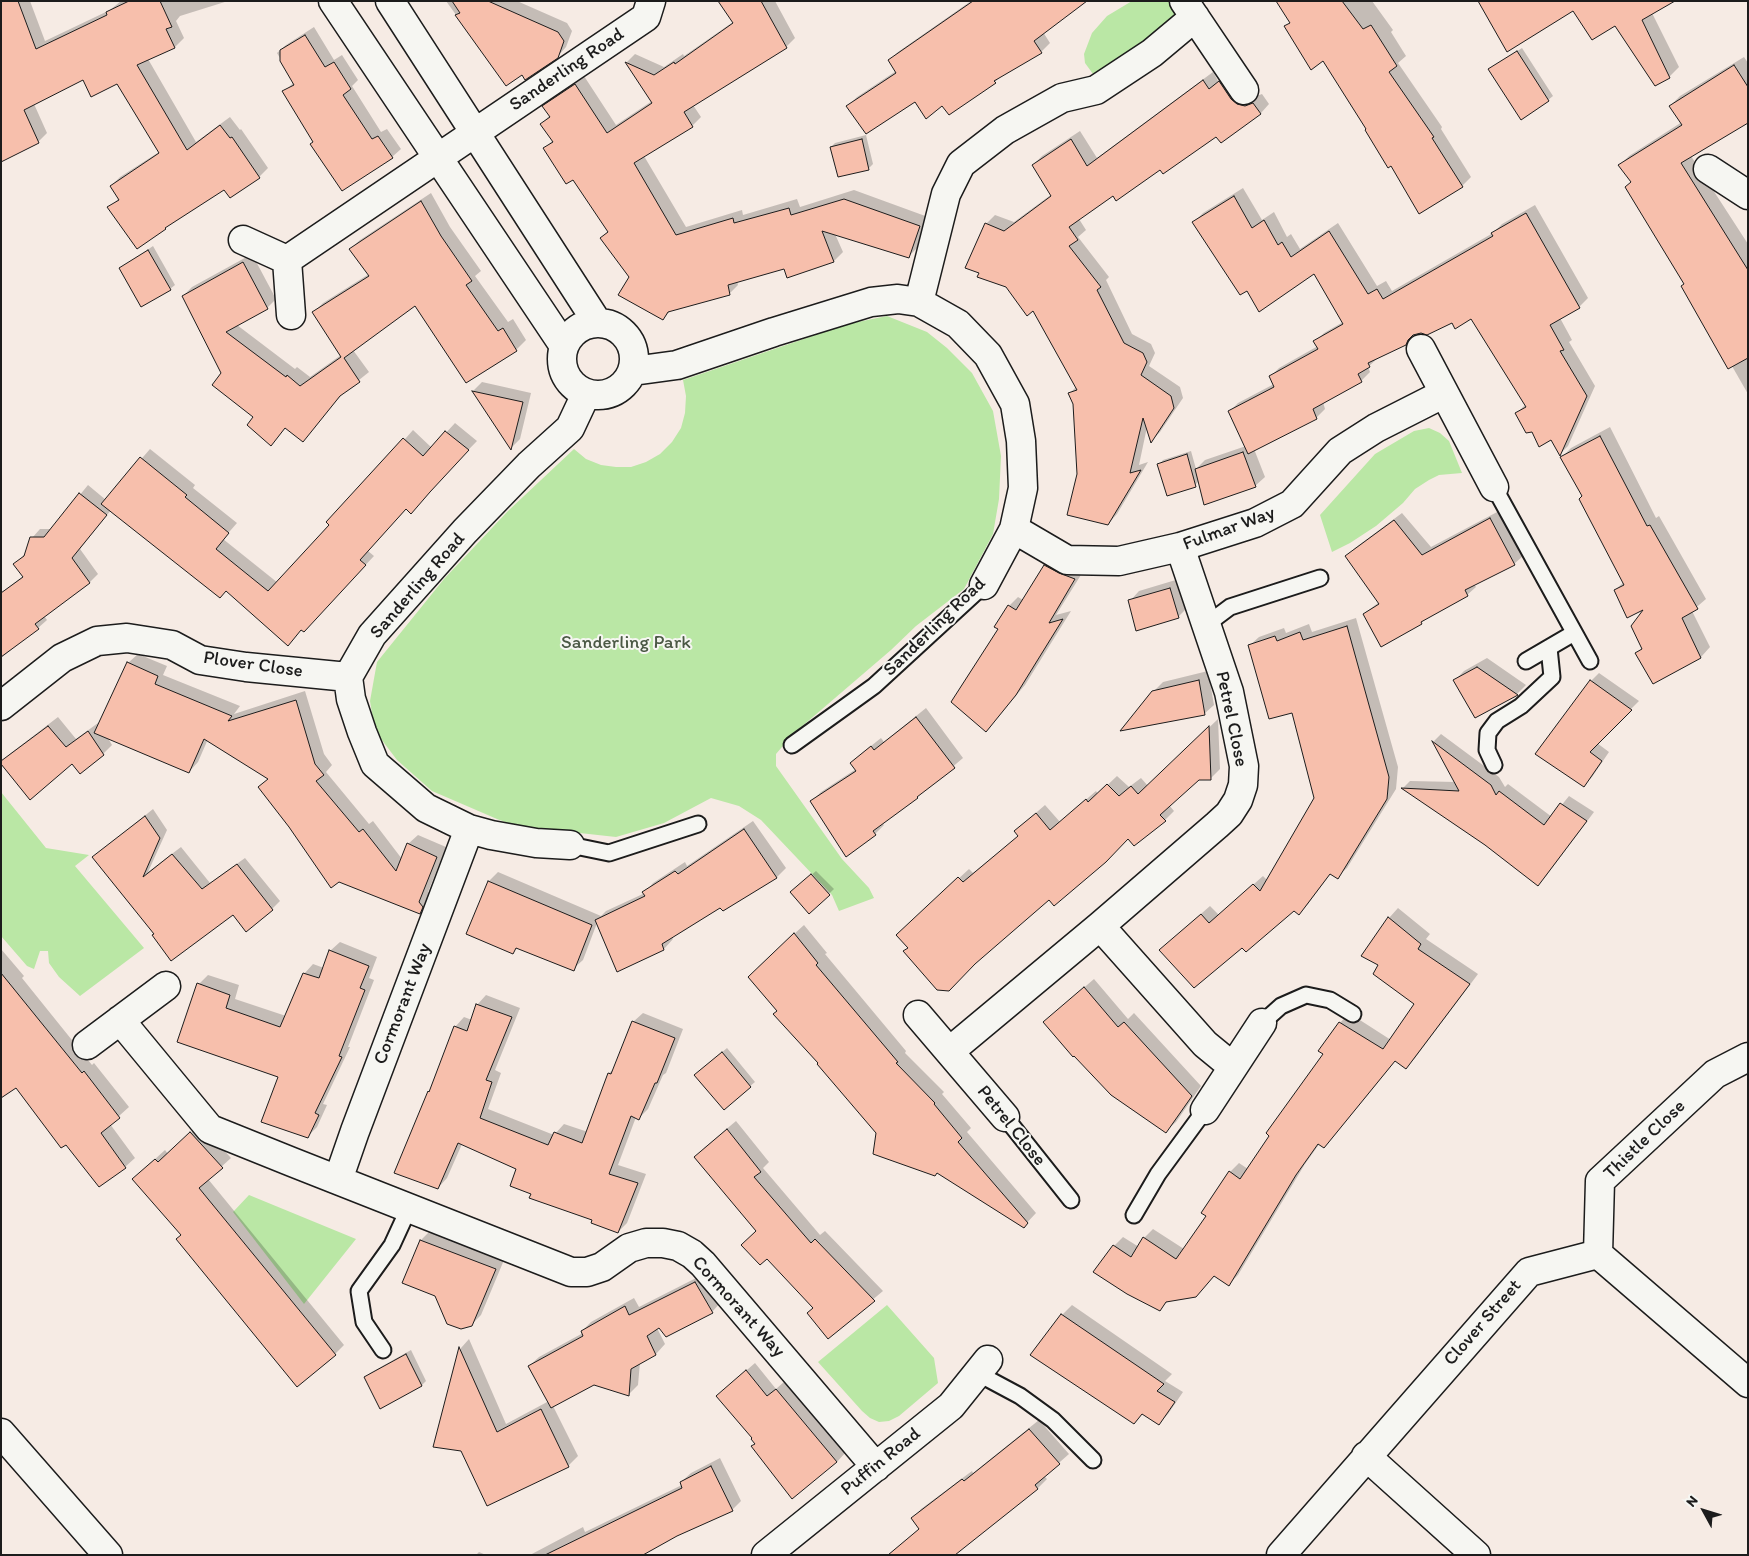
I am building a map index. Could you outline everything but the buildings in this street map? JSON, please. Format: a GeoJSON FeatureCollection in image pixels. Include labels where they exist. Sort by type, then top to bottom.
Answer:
{"type":"FeatureCollection","features":[{"type":"Feature","properties":{"kind":"street"},"geometry":{"type":"LineString","coordinates":[[333,1],[564,346]]}},
{"type":"Feature","properties":{"kind":"street"},"geometry":{"type":"LineString","coordinates":[[390,1],[597,322]]}},
{"type":"Feature","properties":{"kind":"street","name":"Sanderling Road"},"geometry":{"type":"LineString","coordinates":[[286,260],[646,17],[651,1]]}},
{"type":"Feature","properties":{"kind":"street"},"geometry":{"type":"LineString","coordinates":[[919,302],[946,194],[961,164],[1005,130],[1062,98],[1096,90],[1152,53],[1190,9],[1244,90]]}},
{"type":"Feature","properties":{"kind":"street"},"geometry":{"type":"LineString","coordinates":[[1708,169],[1748,195]]}},
{"type":"Feature","properties":{"kind":"street"},"geometry":{"type":"LineString","coordinates":[[243,240],[286,260],[291,315]]}},
{"type":"Feature","properties":{"kind":"street","name":"Sanderling Road"},"geometry":{"type":"LineString","coordinates":[[633,372],[678,365],[870,302],[898,299],[919,302],[958,324],[988,355],[1016,404],[1021,441],[1024,488],[1014,529],[984,585]]}},
{"type":"Feature","properties":{"kind":"street"},"geometry":{"type":"LineString","coordinates":[[597,322],[611,325],[623,332],[632,344],[635,358],[633,372],[626,384],[614,392],[600,396],[586,394],[574,386],[565,374],[562,360],[564,346],[572,334],[583,326],[597,322]]}},
{"type":"Feature","properties":{"kind":"street"},"geometry":{"type":"LineString","coordinates":[[1421,349],[1443,394],[1494,487]]}},
{"type":"Feature","properties":{"kind":"street","name":"Sanderling Road"},"geometry":{"type":"LineString","coordinates":[[348,677],[372,635],[465,531],[529,465],[570,428],[586,394]]}},
{"type":"Feature","properties":{"kind":"street","name":"Fulmar Way"},"geometry":{"type":"LineString","coordinates":[[1014,529],[1067,560],[1119,561],[1180,547],[1255,523],[1292,504],[1340,451],[1376,428],[1443,394]]}},
{"type":"Feature","properties":{"kind":"street","name":"Petrel Close"},"geometry":{"type":"LineString","coordinates":[[950,1052],[1217,825],[1229,814],[1238,800],[1243,785],[1244,766],[1241,748],[1228,692],[1180,547]]}},
{"type":"Feature","properties":{"kind":"street","name":"Plover Close"},"geometry":{"type":"LineString","coordinates":[[1,706],[62,658],[97,641],[127,638],[172,645],[200,660],[246,667],[348,677]]}},
{"type":"Feature","properties":{"kind":"street"},"geometry":{"type":"LineString","coordinates":[[348,677],[351,699],[375,764],[426,808],[470,829],[491,835],[536,844],[570,845]]}},
{"type":"Feature","properties":{"kind":"street","name":"Cormorant Way"},"geometry":{"type":"LineString","coordinates":[[338,1180],[358,1122],[470,829]]}},
{"type":"Feature","properties":{"kind":"street"},"geometry":{"type":"LineString","coordinates":[[1100,926],[1205,1044],[1233,1066]]}},
{"type":"Feature","properties":{"kind":"street"},"geometry":{"type":"LineString","coordinates":[[88,1045],[166,986]]}},
{"type":"Feature","properties":{"kind":"street","name":"Petrel Close"},"geometry":{"type":"LineString","coordinates":[[918,1015],[1005,1117]]}},
{"type":"Feature","properties":{"kind":"street","name":"Cormorant Way"},"geometry":{"type":"LineString","coordinates":[[120,1020],[210,1129],[571,1272],[587,1272],[602,1267],[629,1248],[646,1243],[663,1243],[678,1246],[692,1254],[703,1264],[876,1467]]}},
{"type":"Feature","properties":{"kind":"street"},"geometry":{"type":"LineString","coordinates":[[1205,1110],[1262,1023]]}},
{"type":"Feature","properties":{"kind":"street","name":"Thistle Close"},"geometry":{"type":"LineString","coordinates":[[1598,1254],[1600,1181],[1715,1074],[1748,1057]]}},
{"type":"Feature","properties":{"kind":"street"},"geometry":{"type":"LineString","coordinates":[[1598,1254],[1748,1383]]}},
{"type":"Feature","properties":{"kind":"street","name":"Clover Street"},"geometry":{"type":"LineString","coordinates":[[1281,1555],[1529,1272],[1598,1254]]}},
{"type":"Feature","properties":{"kind":"street","name":"Puffin Road"},"geometry":{"type":"LineString","coordinates":[[766,1555],[951,1406],[982,1366]]}},
{"type":"Feature","properties":{"kind":"street"},"geometry":{"type":"LineString","coordinates":[[1,1433],[108,1555]]}},
{"type":"Feature","properties":{"kind":"street"},"geometry":{"type":"LineString","coordinates":[[1366,1456],[1476,1555]]}},
{"type":"Feature","properties":{"kind":"lane"},"geometry":{"type":"LineString","coordinates":[[1494,487],[1590,661]]}},
{"type":"Feature","properties":{"kind":"lane"},"geometry":{"type":"LineString","coordinates":[[1206,625],[1230,607],[1320,578]]}},
{"type":"Feature","properties":{"kind":"lane","name":"Sanderling Road"},"geometry":{"type":"LineString","coordinates":[[792,744],[874,686],[984,585]]}},
{"type":"Feature","properties":{"kind":"lane"},"geometry":{"type":"LineString","coordinates":[[1526,661],[1574,634]]}},
{"type":"Feature","properties":{"kind":"lane"},"geometry":{"type":"LineString","coordinates":[[1494,765],[1487,750],[1488,733],[1496,721],[1521,706],[1552,677],[1549,648]]}},
{"type":"Feature","properties":{"kind":"lane"},"geometry":{"type":"LineString","coordinates":[[570,845],[609,853],[698,824]]}},
{"type":"Feature","properties":{"kind":"lane"},"geometry":{"type":"LineString","coordinates":[[1262,1023],[1281,1006],[1306,995],[1330,1000],[1353,1014]]}},
{"type":"Feature","properties":{"kind":"lane"},"geometry":{"type":"LineString","coordinates":[[1134,1215],[1158,1174],[1205,1110]]}},
{"type":"Feature","properties":{"kind":"lane","name":"Petrel Close"},"geometry":{"type":"LineString","coordinates":[[1005,1117],[1071,1200]]}},
{"type":"Feature","properties":{"kind":"lane"},"geometry":{"type":"LineString","coordinates":[[384,1350],[364,1322],[359,1291],[392,1245],[409,1208]]}},
{"type":"Feature","properties":{"kind":"lane"},"geometry":{"type":"LineString","coordinates":[[982,1366],[1053,1420],[1093,1460]]}},
{"type":"Feature","properties":{"kind":"green space"},"geometry":{"type":"Polygon","coordinates":[[[1132,1],[1178,1],[1181,9],[1173,26],[1103,71],[1093,74],[1085,63],[1084,54],[1092,33],[1107,16],[1132,1]]]}},
{"type":"Feature","properties":{"kind":"green space","name":"Sanderling Park"},"geometry":{"type":"Polygon","coordinates":[[[887,316],[927,332],[947,348],[972,373],[993,411],[1001,456],[999,499],[993,534],[964,589],[916,626],[891,650],[793,734],[776,754],[776,766],[842,859],[869,888],[874,898],[839,911],[832,895],[761,820],[739,806],[711,798],[664,823],[616,837],[516,826],[432,791],[397,760],[375,731],[370,701],[377,662],[444,579],[508,511],[574,449],[586,459],[601,465],[631,467],[646,462],[660,454],[672,442],[681,428],[685,413],[686,396],[683,380],[848,324],[887,316]]]}},
{"type":"Feature","properties":{"kind":"green space"},"geometry":{"type":"Polygon","coordinates":[[[1429,428],[1440,433],[1449,441],[1462,473],[1439,475],[1429,480],[1415,489],[1403,503],[1376,526],[1332,552],[1320,515],[1375,454],[1414,431],[1429,428]]]}},
{"type":"Feature","properties":{"kind":"green space"},"geometry":{"type":"Polygon","coordinates":[[[1,792],[46,848],[89,855],[75,866],[144,948],[80,996],[59,977],[49,963],[48,951],[40,951],[34,969],[27,966],[1,936],[1,792]]]}},
{"type":"Feature","properties":{"kind":"green space"},"geometry":{"type":"Polygon","coordinates":[[[249,1195],[356,1239],[304,1304],[233,1212],[249,1195]]]}},
{"type":"Feature","properties":{"kind":"green space"},"geometry":{"type":"Polygon","coordinates":[[[887,1305],[934,1358],[938,1383],[899,1416],[889,1421],[879,1422],[870,1418],[862,1411],[818,1362],[887,1305]]]}}]}
